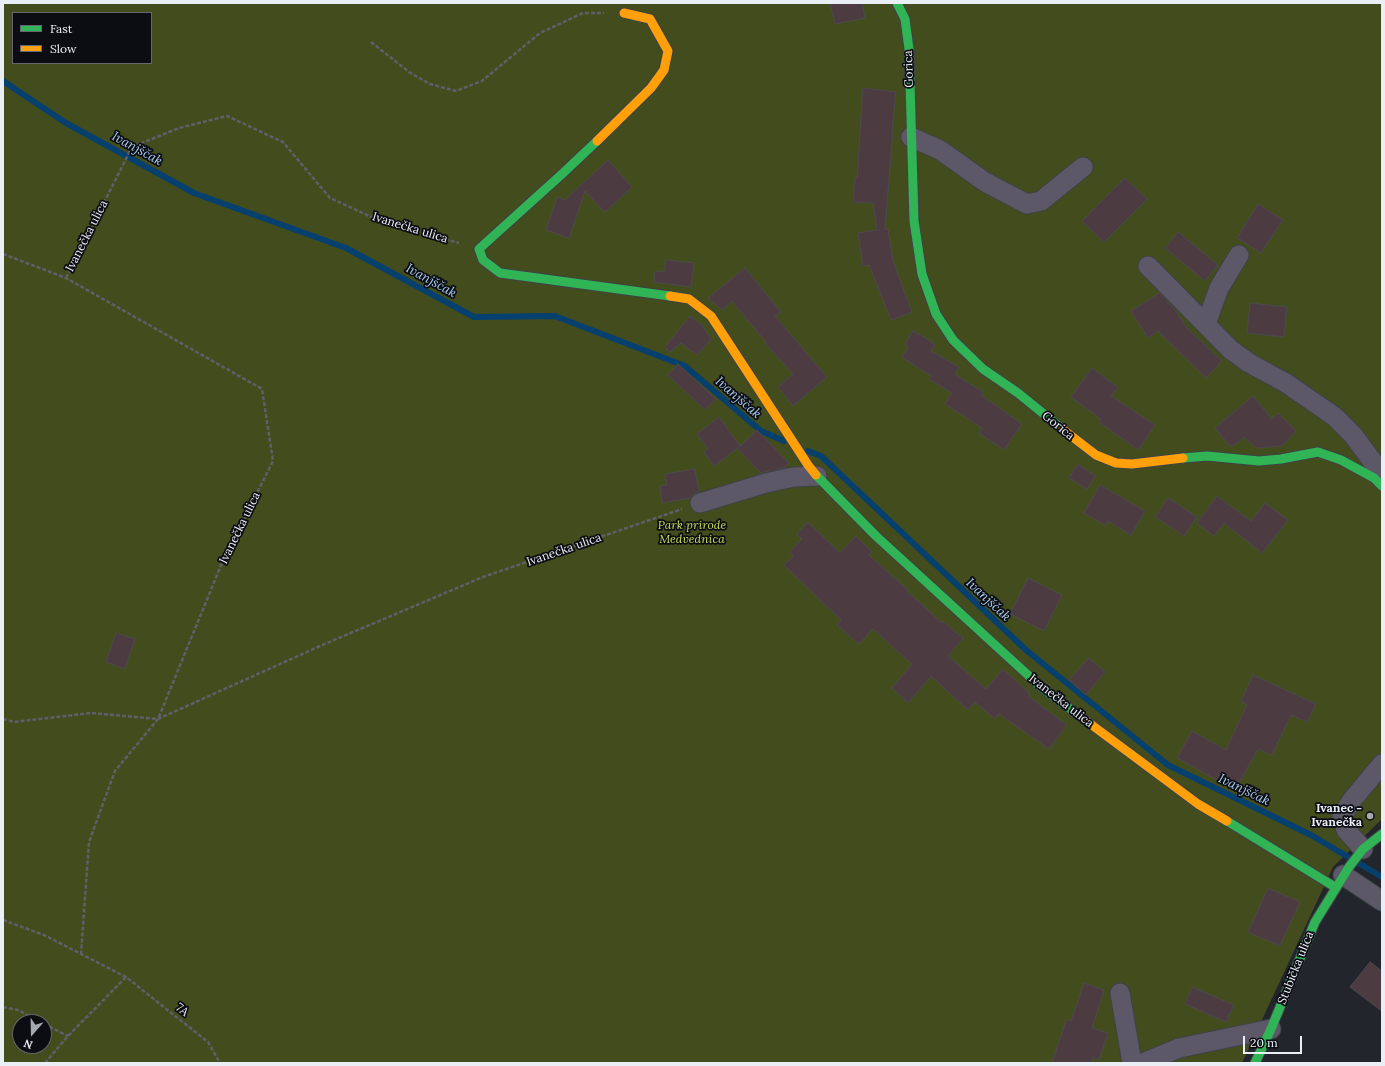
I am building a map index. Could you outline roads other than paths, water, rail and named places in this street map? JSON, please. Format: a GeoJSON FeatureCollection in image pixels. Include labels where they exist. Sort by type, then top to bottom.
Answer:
{"type":"FeatureCollection","features":[{"type":"Feature","properties":{"kind":"street","name":"Gorica"},"geometry":{"type":"LineString","coordinates":[[897,3],[905,19],[909,50],[914,221],[922,274],[936,314],[953,340],[983,369],[1018,393],[1065,432],[1096,455],[1116,463],[1132,464],[1207,456],[1274,460],[1318,452],[1341,460],[1374,478],[1382,486]]}},
{"type":"Feature","properties":{"kind":"street","name":"Ivanečka ulica"},"geometry":{"type":"LineString","coordinates":[[624,12],[650,19],[668,51],[664,70],[645,94],[562,174],[479,249],[483,260],[500,273],[689,299],[711,316],[812,471],[876,536],[1041,687],[1198,804],[1342,876]]}},
{"type":"Feature","properties":{"kind":"street"},"geometry":{"type":"LineString","coordinates":[[911,137],[940,150],[985,182],[1027,204],[1041,201],[1083,167]]}},
{"type":"Feature","properties":{"kind":"street"},"geometry":{"type":"LineString","coordinates":[[1206,324],[1219,288],[1239,255]]}},
{"type":"Feature","properties":{"kind":"street"},"geometry":{"type":"LineString","coordinates":[[1148,266],[1231,350],[1249,363],[1286,383],[1334,417],[1352,435],[1373,462],[1382,477]]}},
{"type":"Feature","properties":{"kind":"street"},"geometry":{"type":"LineString","coordinates":[[700,503],[812,471]]}},
{"type":"Feature","properties":{"kind":"street"},"geometry":{"type":"LineString","coordinates":[[1361,853],[1346,830],[1342,816],[1352,800],[1382,764]]}},
{"type":"Feature","properties":{"kind":"street","name":"Stubička ulica"},"geometry":{"type":"LineString","coordinates":[[1255,1063],[1271,1029],[1315,922],[1342,876],[1361,853],[1382,834]]}},
{"type":"Feature","properties":{"kind":"street"},"geometry":{"type":"LineString","coordinates":[[1342,876],[1382,901]]}},
{"type":"Feature","properties":{"kind":"street"},"geometry":{"type":"LineString","coordinates":[[1120,993],[1132,1063]]}},
{"type":"Feature","properties":{"kind":"street"},"geometry":{"type":"LineString","coordinates":[[1143,1063],[1179,1048],[1271,1029]]}},
{"type":"Feature","properties":{"kind":"waterway","name":"Ivanjščak"},"geometry":{"type":"LineString","coordinates":[[3,81],[66,123],[194,193],[346,248],[474,317],[555,316],[685,366],[761,431],[784,441]]}},
{"type":"Feature","properties":{"kind":"waterway","name":"Ivanjščak"},"geometry":{"type":"LineString","coordinates":[[808,451],[821,456],[1026,650],[1168,765],[1311,835],[1382,877]]}},
{"type":"Feature","properties":{"kind":"place","name":"Ivanec - Ivanečka"},"geometry":{"type":"Point","coordinates":[1370,816]}},
{"type":"Feature","properties":{"kind":"park label","name":"Park prirode Medvednica"},"geometry":{"type":"Point","coordinates":[692,533]}}]}
